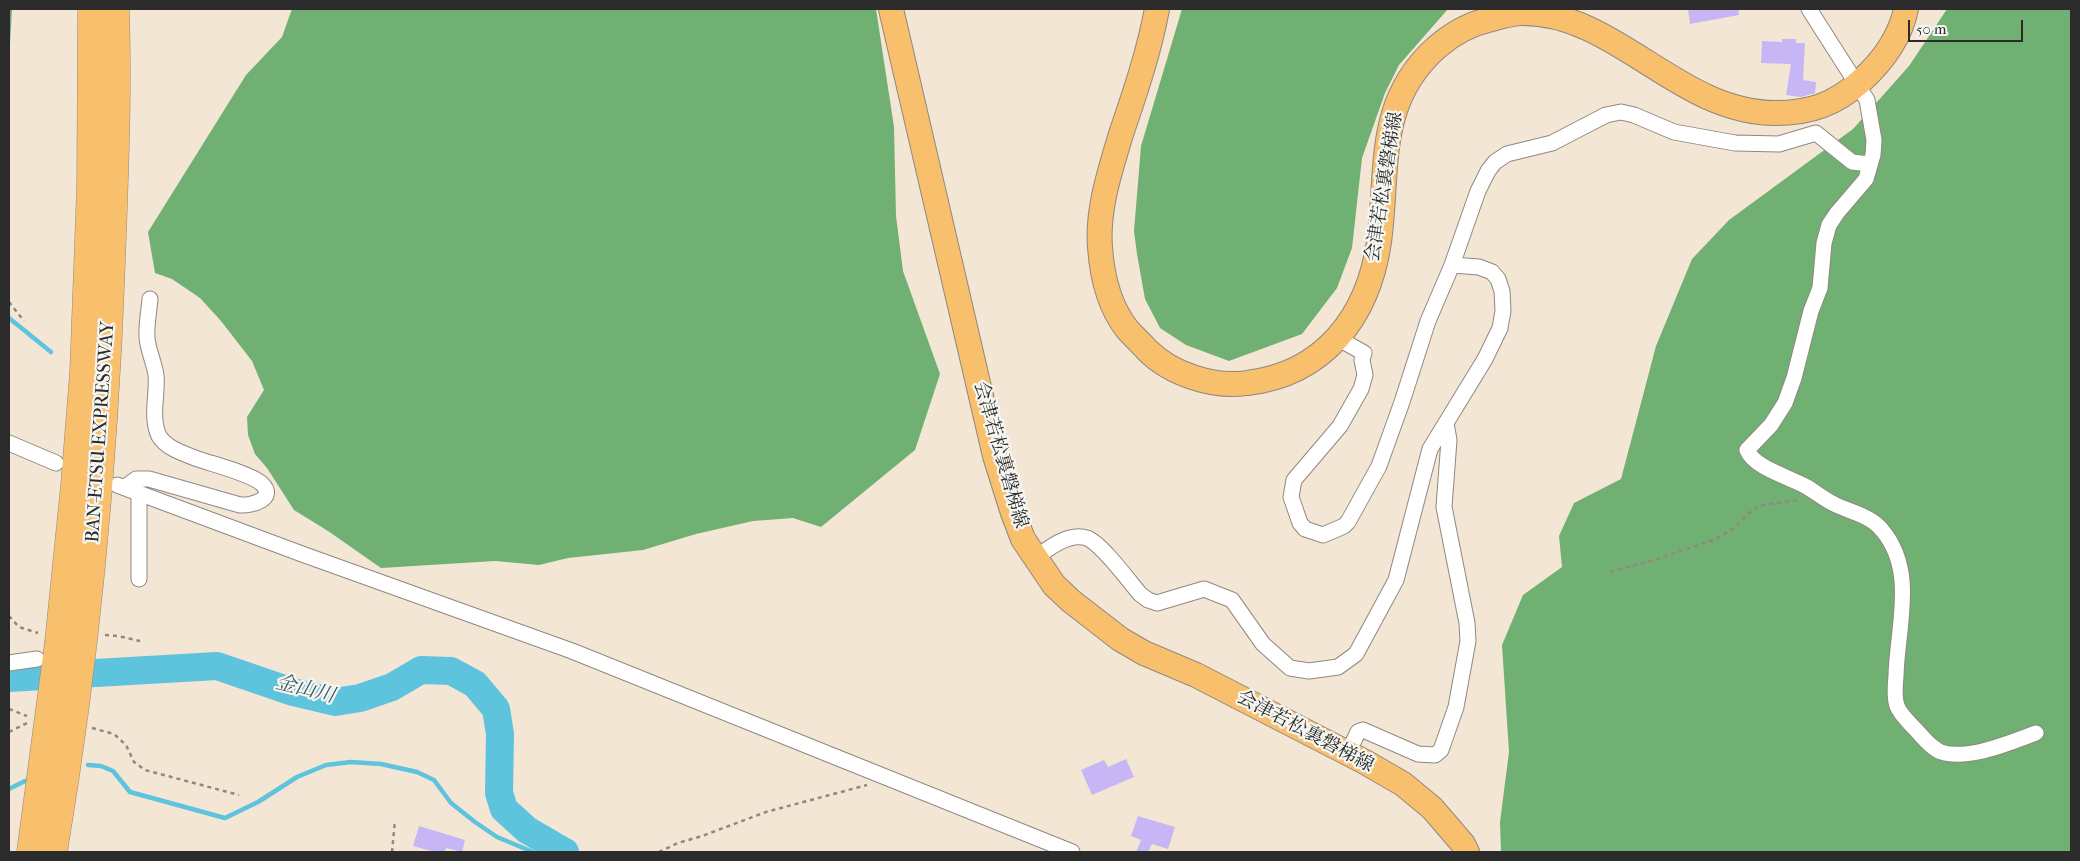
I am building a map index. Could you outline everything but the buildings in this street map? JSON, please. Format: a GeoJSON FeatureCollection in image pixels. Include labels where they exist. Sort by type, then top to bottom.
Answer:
{"type":"FeatureCollection","features":[{"type":"Feature","properties":{"kind":"highway","name":"BAN-ETSU EXPRESSWAY"},"geometry":{"type":"LineString","coordinates":[[53,852],[71,720],[76,485],[87,306],[91,186],[92,9]]}},
{"type":"Feature","properties":{"kind":"highway","name":"BAN-ETSU EXPRESSWAY"},"geometry":{"type":"LineString","coordinates":[[72,638],[99,487],[107,371],[114,186],[115,9]]}},
{"type":"Feature","properties":{"kind":"highway","name":"BAN-ETSU EXPRESSWAY"},"geometry":{"type":"LineString","coordinates":[[31,852],[71,720]]}},
{"type":"Feature","properties":{"kind":"main road","name":"会津若松裏磐梯線"},"geometry":{"type":"LineString","coordinates":[[891,9],[996,456],[1013,513],[1023,539],[1035,559],[1054,585],[1071,601],[1120,639],[1144,653],[1196,675],[1348,753],[1403,784],[1419,796],[1446,823],[1467,852]]}},
{"type":"Feature","properties":{"kind":"main road","name":"会津若松裏磐梯線"},"geometry":{"type":"LineString","coordinates":[[1157,9],[1142,72],[1109,175],[1102,205],[1098,233],[1101,265],[1111,302],[1127,329],[1155,358],[1185,375],[1223,384],[1264,381],[1285,375],[1305,366],[1339,339],[1354,316],[1366,291],[1379,244],[1386,152],[1391,123],[1402,90],[1419,63],[1446,38],[1483,21],[1522,13],[1556,18],[1592,30],[1638,56],[1679,84],[1721,104],[1761,113],[1800,113],[1826,105],[1849,92],[1878,65],[1902,28],[1906,9]]}},
{"type":"Feature","properties":{"kind":"street"},"geometry":{"type":"LineString","coordinates":[[1809,9],[1867,100],[1874,140],[1873,155],[1866,179],[1836,213],[1829,225],[1824,243],[1820,288],[1809,318],[1794,378],[1785,403],[1771,425],[1747,450],[1750,456],[1760,464],[1808,487],[1820,497],[1874,522],[1888,538],[1902,580],[1903,603],[1897,648],[1896,700],[1898,708],[1910,724],[1937,750],[1942,752],[1974,752],[2036,733]]}},
{"type":"Feature","properties":{"kind":"street"},"geometry":{"type":"LineString","coordinates":[[1339,339],[1364,353],[1362,360],[1365,375],[1361,389],[1340,426],[1294,480],[1291,497],[1300,523],[1305,529],[1312,533],[1323,535],[1344,526],[1348,522],[1379,466],[1428,321],[1452,265],[1478,191],[1488,171],[1507,154],[1552,144],[1606,115],[1621,112],[1674,132],[1736,143],[1779,144],[1816,133],[1852,162],[1869,164]]}},
{"type":"Feature","properties":{"kind":"street"},"geometry":{"type":"LineString","coordinates":[[1035,559],[1049,547],[1072,538],[1086,538],[1097,545],[1148,600],[1157,603],[1204,589],[1232,600],[1263,644],[1290,668],[1309,671],[1338,666],[1356,654],[1396,580],[1430,449],[1489,351],[1500,328],[1503,311],[1502,291],[1498,279],[1492,272],[1479,267],[1452,265]]}},
{"type":"Feature","properties":{"kind":"street"},"geometry":{"type":"LineString","coordinates":[[127,488],[136,479],[149,479],[240,506],[249,506],[260,502],[265,496],[265,489],[262,484],[181,453],[169,446],[160,436],[155,412],[156,375],[147,337],[150,300]]}},
{"type":"Feature","properties":{"kind":"street"},"geometry":{"type":"LineString","coordinates":[[1348,753],[1358,732],[1363,730],[1418,754],[1435,755],[1441,750],[1456,707],[1468,641],[1467,623],[1444,507],[1449,440],[1446,423]]}},
{"type":"Feature","properties":{"kind":"street"},"geometry":{"type":"LineString","coordinates":[[9,443],[56,463]]}},
{"type":"Feature","properties":{"kind":"street"},"geometry":{"type":"LineString","coordinates":[[127,488],[139,579]]}},
{"type":"Feature","properties":{"kind":"street"},"geometry":{"type":"LineString","coordinates":[[127,488],[302,554],[572,651],[1072,852]]}},
{"type":"Feature","properties":{"kind":"street"},"geometry":{"type":"LineString","coordinates":[[9,663],[37,659]]}},
{"type":"Feature","properties":{"kind":"path"},"geometry":{"type":"LineString","coordinates":[[10,304],[24,321]]}},
{"type":"Feature","properties":{"kind":"path"},"geometry":{"type":"LineString","coordinates":[[1610,572],[1654,560],[1716,539],[1733,529],[1750,512],[1761,505],[1771,502],[1820,497]]}},
{"type":"Feature","properties":{"kind":"path"},"geometry":{"type":"LineString","coordinates":[[9,616],[19,627],[72,638],[118,636],[140,641]]}},
{"type":"Feature","properties":{"kind":"path"},"geometry":{"type":"LineString","coordinates":[[9,708],[32,718],[27,723],[9,732]]}},
{"type":"Feature","properties":{"kind":"path"},"geometry":{"type":"LineString","coordinates":[[71,720],[114,734],[126,745],[134,762],[145,770],[239,795]]}},
{"type":"Feature","properties":{"kind":"path"},"geometry":{"type":"LineString","coordinates":[[659,852],[678,843],[766,812],[890,778]]}},
{"type":"Feature","properties":{"kind":"path"},"geometry":{"type":"LineString","coordinates":[[392,852],[395,820]]}},
{"type":"Feature","properties":{"kind":"green space"},"geometry":{"type":"Polygon","coordinates":[[[9,9],[12,9],[9,200],[9,9]]]}},
{"type":"Feature","properties":{"kind":"green space"},"geometry":{"type":"Polygon","coordinates":[[[292,9],[876,9],[894,127],[896,216],[903,271],[940,374],[915,450],[821,527],[793,518],[753,521],[696,534],[643,550],[568,558],[539,565],[495,561],[381,568],[294,510],[267,468],[255,454],[248,435],[247,417],[264,390],[252,361],[221,321],[200,298],[172,279],[155,273],[148,232],[246,75],[282,37],[292,9]]]}},
{"type":"Feature","properties":{"kind":"green space"},"geometry":{"type":"Polygon","coordinates":[[[1182,9],[1448,9],[1399,65],[1385,93],[1362,158],[1352,248],[1337,288],[1302,334],[1229,361],[1186,345],[1160,328],[1145,299],[1137,254],[1134,231],[1141,146],[1182,9]]]}},
{"type":"Feature","properties":{"kind":"green space"},"geometry":{"type":"Polygon","coordinates":[[[1947,9],[2071,9],[2071,852],[1501,852],[1500,822],[1509,752],[1502,645],[1523,595],[1562,567],[1559,536],[1574,503],[1621,479],[1656,346],[1692,259],[1729,220],[1853,129],[1909,66],[1947,9]]]}},
{"type":"Feature","properties":{"kind":"waterway"},"geometry":{"type":"LineString","coordinates":[[9,318],[51,352]]}},
{"type":"Feature","properties":{"kind":"waterway","name":"金山川"},"geometry":{"type":"LineString","coordinates":[[9,678],[217,666],[293,692],[335,702],[360,698],[392,687],[421,670],[451,671],[475,684],[496,709],[500,734],[499,793],[504,809],[527,830],[565,852]]}},
{"type":"Feature","properties":{"kind":"waterway"},"geometry":{"type":"LineString","coordinates":[[88,765],[101,766],[113,771],[130,792],[225,818],[258,802],[297,777],[326,765],[351,762],[381,764],[417,772],[434,780],[451,803],[475,822],[497,837],[533,852]]}},
{"type":"Feature","properties":{"kind":"waterway"},"geometry":{"type":"LineString","coordinates":[[9,789],[25,781]]}}]}
